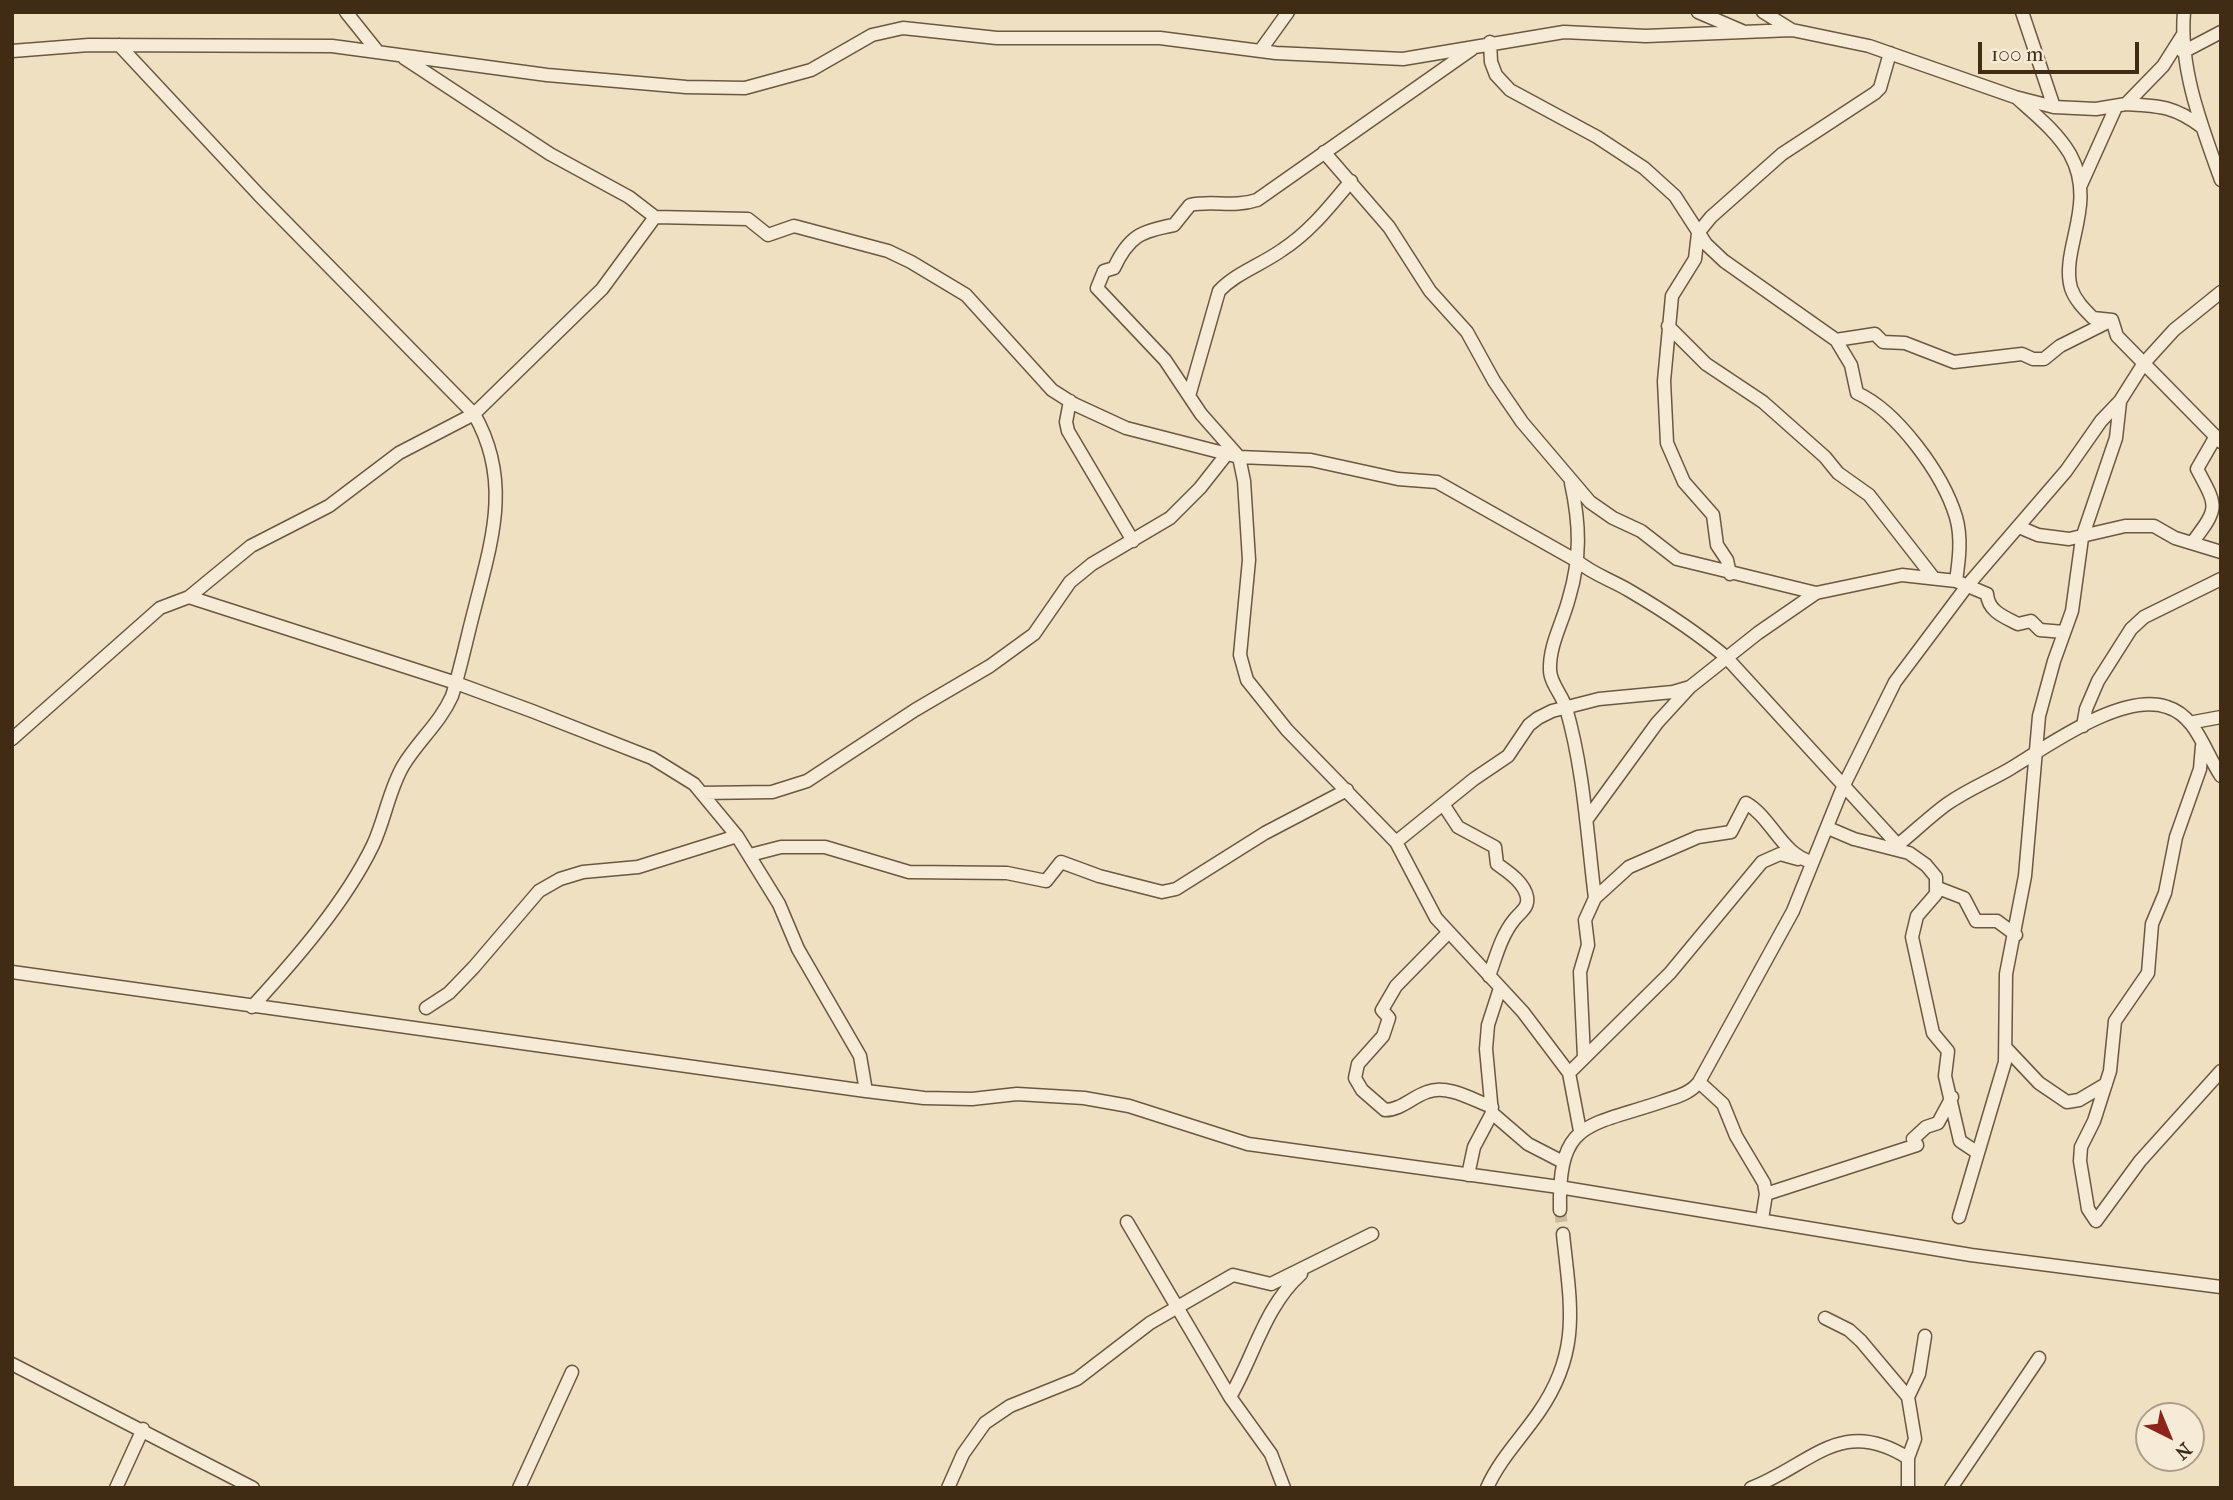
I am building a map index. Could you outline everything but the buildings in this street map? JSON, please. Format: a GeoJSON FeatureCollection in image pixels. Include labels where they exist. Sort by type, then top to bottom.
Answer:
{"type":"FeatureCollection","features":[{"type":"Feature","properties":{"kind":"street"},"geometry":{"type":"LineString","coordinates":[[346,12],[377,52]]}},
{"type":"Feature","properties":{"kind":"street"},"geometry":{"type":"LineString","coordinates":[[1260,51],[1288,12]]}},
{"type":"Feature","properties":{"kind":"street"},"geometry":{"type":"LineString","coordinates":[[1698,12],[1748,34]]}},
{"type":"Feature","properties":{"kind":"street"},"geometry":{"type":"LineString","coordinates":[[1763,12],[1792,30]]}},
{"type":"Feature","properties":{"kind":"street"},"geometry":{"type":"LineString","coordinates":[[2022,12],[2054,107]]}},
{"type":"Feature","properties":{"kind":"street"},"geometry":{"type":"LineString","coordinates":[[2184,12],[2183,52],[2202,127],[2221,180]]}},
{"type":"Feature","properties":{"kind":"street"},"geometry":{"type":"LineString","coordinates":[[12,51],[119,45],[332,46],[547,75],[687,87],[746,88],[811,70],[872,35],[904,28],[997,38],[1160,38],[1260,51],[1403,59],[1484,43],[1564,32],[1646,36],[1748,34],[1792,30],[1840,38],[2015,97],[2054,107],[2171,108],[2202,127]]}},
{"type":"Feature","properties":{"kind":"street"},"geometry":{"type":"LineString","coordinates":[[2183,52],[2221,32]]}},
{"type":"Feature","properties":{"kind":"street"},"geometry":{"type":"LineString","coordinates":[[2080,187],[2121,106],[2163,66],[2182,36]]}},
{"type":"Feature","properties":{"kind":"street"},"geometry":{"type":"LineString","coordinates":[[1484,43],[1257,200],[1241,206],[1202,203],[1189,205],[1174,225],[1143,231],[1129,242],[1114,268],[1104,271],[1097,288],[1165,360],[1232,456],[1244,481],[1250,560],[1241,666],[1261,701],[1396,842],[1436,918],[1523,1012],[1569,1073],[1580,1131]]}},
{"type":"Feature","properties":{"kind":"street"},"geometry":{"type":"LineString","coordinates":[[1484,43],[1496,75],[1510,90],[1597,137],[1644,168],[1675,196],[1698,233],[1724,261],[1836,340],[1851,365],[1857,393],[1871,399],[1889,415],[1944,488],[1959,533],[1962,583]]}},
{"type":"Feature","properties":{"kind":"street"},"geometry":{"type":"LineString","coordinates":[[119,45],[259,195],[474,414],[486,435],[493,462],[496,530],[456,683],[444,715],[404,764],[374,843],[349,887],[290,965],[252,1007]]}},
{"type":"Feature","properties":{"kind":"street"},"geometry":{"type":"LineString","coordinates":[[1730,574],[1727,560],[1717,545],[1713,515],[1684,482],[1667,443],[1664,382],[1672,296],[1695,259],[1698,233],[1746,184],[1782,154],[1875,93],[1880,88],[1890,53]]}},
{"type":"Feature","properties":{"kind":"street"},"geometry":{"type":"LineString","coordinates":[[400,55],[550,154],[629,197],[655,217],[748,219],[768,234],[794,226],[888,251],[966,295],[1052,390],[1126,428],[1232,456],[1311,460],[1398,479],[1437,482],[1577,561],[1592,574],[1626,589],[1670,615],[1726,657],[1812,748],[1896,847]]}},
{"type":"Feature","properties":{"kind":"street"},"geometry":{"type":"LineString","coordinates":[[2015,97],[2060,140],[2071,156],[2080,187],[2081,216],[2070,284],[2082,307],[2093,318],[2112,320]]}},
{"type":"Feature","properties":{"kind":"street"},"geometry":{"type":"LineString","coordinates":[[1324,152],[1389,227],[1430,291],[1467,332],[1507,402],[1590,502],[1641,531],[1677,559],[1816,593]]}},
{"type":"Feature","properties":{"kind":"street"},"geometry":{"type":"LineString","coordinates":[[1189,396],[1219,291],[1232,278],[1253,270],[1307,232],[1351,181]]}},
{"type":"Feature","properties":{"kind":"street"},"geometry":{"type":"LineString","coordinates":[[12,739],[160,608],[189,597],[251,546],[342,498],[399,453],[474,414],[602,289],[655,217]]}},
{"type":"Feature","properties":{"kind":"street"},"geometry":{"type":"LineString","coordinates":[[1560,1210],[1561,1161],[1580,1131],[1681,1094],[1699,1082],[1793,911],[1843,787],[1895,682],[1962,583],[2019,527],[2066,471],[2101,421],[2120,401],[2144,363],[2174,330],[2221,292]]}},
{"type":"Feature","properties":{"kind":"street"},"geometry":{"type":"LineString","coordinates":[[1836,340],[1875,334],[1883,342],[1905,343],[1954,362],[2022,354],[2033,359],[2045,359],[2060,346],[2112,320]]}},
{"type":"Feature","properties":{"kind":"street"},"geometry":{"type":"LineString","coordinates":[[2112,320],[2117,337],[2218,439],[2197,469],[2214,501],[2212,513],[2192,543]]}},
{"type":"Feature","properties":{"kind":"street"},"geometry":{"type":"LineString","coordinates":[[1668,326],[1706,364],[1763,402],[1825,457],[1838,473],[1876,502],[1933,577]]}},
{"type":"Feature","properties":{"kind":"street"},"geometry":{"type":"LineString","coordinates":[[1070,401],[1066,422],[1068,431],[1133,541]]}},
{"type":"Feature","properties":{"kind":"street"},"geometry":{"type":"LineString","coordinates":[[1959,1217],[2006,1048],[2006,974],[2015,935],[2030,830],[2039,716],[2077,587],[2082,538],[2116,438],[2120,401]]}},
{"type":"Feature","properties":{"kind":"street"},"geometry":{"type":"LineString","coordinates":[[702,793],[772,792],[807,781],[1012,652],[1046,621],[1070,582],[1092,564],[1170,518],[1232,456]]}},
{"type":"Feature","properties":{"kind":"street"},"geometry":{"type":"LineString","coordinates":[[1571,481],[1579,521],[1577,561],[1570,598],[1551,651],[1549,673],[1566,707],[1587,819],[1595,898]]}},
{"type":"Feature","properties":{"kind":"street"},"geometry":{"type":"LineString","coordinates":[[2019,527],[2038,535],[2082,538],[2138,525],[2154,526],[2192,543],[2221,552]]}},
{"type":"Feature","properties":{"kind":"street"},"geometry":{"type":"LineString","coordinates":[[1587,819],[1657,723],[1690,687],[1726,657],[1816,593],[1902,575],[1933,577],[1962,583],[1987,594],[1987,602],[1998,614],[2018,624],[2031,621],[2040,629],[2064,632]]}},
{"type":"Feature","properties":{"kind":"street"},"geometry":{"type":"LineString","coordinates":[[2083,726],[2086,709],[2098,681],[2130,629],[2144,617],[2221,579]]}},
{"type":"Feature","properties":{"kind":"street"},"geometry":{"type":"LineString","coordinates":[[189,597],[456,683],[652,758],[678,773],[702,793],[737,836],[779,904],[798,949],[860,1056],[866,1091]]}},
{"type":"Feature","properties":{"kind":"street"},"geometry":{"type":"LineString","coordinates":[[1396,842],[1508,756],[1529,725],[1538,718],[1566,707],[1600,699],[1673,692],[1690,687]]}},
{"type":"Feature","properties":{"kind":"street"},"geometry":{"type":"LineString","coordinates":[[1896,847],[1967,790],[2001,774],[2083,726],[2133,707],[2159,705],[2174,709],[2190,722],[2221,776]]}},
{"type":"Feature","properties":{"kind":"street"},"geometry":{"type":"LineString","coordinates":[[2194,722],[2221,717]]}},
{"type":"Feature","properties":{"kind":"street"},"geometry":{"type":"LineString","coordinates":[[2202,746],[2200,769],[2176,836],[2165,893],[2152,924],[2148,973],[2115,1021],[2106,1084],[2080,1153],[2088,1209],[2095,1221],[2140,1161],[2221,1071]]}},
{"type":"Feature","properties":{"kind":"street"},"geometry":{"type":"LineString","coordinates":[[750,855],[781,847],[825,847],[909,872],[1007,873],[1046,881],[1061,862],[1098,876],[1162,892],[1185,886],[1265,833],[1348,790]]}},
{"type":"Feature","properties":{"kind":"street"},"geometry":{"type":"LineString","coordinates":[[1584,1057],[1580,972],[1588,945],[1585,920],[1595,898],[1629,867],[1698,837],[1731,832],[1746,803],[1763,817],[1798,859]]}},
{"type":"Feature","properties":{"kind":"street"},"geometry":{"type":"LineString","coordinates":[[1443,804],[1458,827],[1495,847],[1497,864],[1518,882],[1527,897],[1525,908],[1514,919],[1502,940],[1489,976]]}},
{"type":"Feature","properties":{"kind":"street"},"geometry":{"type":"LineString","coordinates":[[1828,828],[1854,839],[1896,847],[1926,865],[1936,877],[1938,888],[1917,916],[1912,937],[1933,1033],[1948,1051],[1945,1076],[1961,1141],[1978,1153]]}},
{"type":"Feature","properties":{"kind":"street"},"geometry":{"type":"LineString","coordinates":[[426,1008],[449,993],[539,891],[560,879],[583,872],[638,867],[737,836]]}},
{"type":"Feature","properties":{"kind":"street"},"geometry":{"type":"LineString","coordinates":[[1569,1073],[1670,974],[1762,862],[1780,854],[1812,862]]}},
{"type":"Feature","properties":{"kind":"street"},"geometry":{"type":"LineString","coordinates":[[1938,888],[1965,898],[1976,920],[1997,921],[2015,935]]}},
{"type":"Feature","properties":{"kind":"street"},"geometry":{"type":"LineString","coordinates":[[1448,933],[1390,992],[1382,1010],[1390,1018],[1383,1036],[1358,1064],[1355,1078],[1362,1090],[1385,1110],[1397,1108],[1432,1091],[1455,1093],[1492,1110],[1537,1150],[1561,1161]]}},
{"type":"Feature","properties":{"kind":"street"},"geometry":{"type":"LineString","coordinates":[[12,972],[925,1098],[972,1099],[1017,1094],[1084,1098],[1129,1105],[1248,1144],[1559,1187],[1971,1255],[2221,1287]]}},
{"type":"Feature","properties":{"kind":"street"},"geometry":{"type":"LineString","coordinates":[[1468,1174],[1474,1147],[1492,1110],[1486,1049],[1488,1025],[1500,988]]}},
{"type":"Feature","properties":{"kind":"street"},"geometry":{"type":"LineString","coordinates":[[2006,1048],[2039,1083],[2067,1102],[2078,1100],[2106,1084]]}},
{"type":"Feature","properties":{"kind":"street"},"geometry":{"type":"LineString","coordinates":[[1699,1082],[1723,1104],[1736,1136],[1764,1183],[1766,1194],[1762,1219]]}},
{"type":"Feature","properties":{"kind":"street"},"geometry":{"type":"LineString","coordinates":[[1766,1194],[1917,1144],[1913,1139],[1926,1127],[1938,1123],[1952,1097]]}},
{"type":"Feature","properties":{"kind":"street"},"geometry":{"type":"LineString","coordinates":[[1127,1223],[1230,1397],[1271,1454],[1284,1488]]}},
{"type":"Feature","properties":{"kind":"street"},"geometry":{"type":"LineString","coordinates":[[948,1488],[963,1454],[985,1423],[1010,1406],[1077,1378],[1150,1323],[1233,1275],[1271,1284],[1372,1234]]}},
{"type":"Feature","properties":{"kind":"street"},"geometry":{"type":"LineString","coordinates":[[1487,1488],[1547,1400],[1571,1336],[1563,1234]]}},
{"type":"Feature","properties":{"kind":"street"},"geometry":{"type":"LineString","coordinates":[[1230,1397],[1247,1369],[1277,1301],[1313,1265]]}},
{"type":"Feature","properties":{"kind":"street"},"geometry":{"type":"LineString","coordinates":[[1825,1318],[1849,1330],[1861,1341],[1908,1397],[1914,1435],[1908,1458],[1908,1488]]}},
{"type":"Feature","properties":{"kind":"street"},"geometry":{"type":"LineString","coordinates":[[1908,1397],[1920,1374],[1925,1336]]}},
{"type":"Feature","properties":{"kind":"street"},"geometry":{"type":"LineString","coordinates":[[1951,1488],[2039,1358]]}},
{"type":"Feature","properties":{"kind":"street"},"geometry":{"type":"LineString","coordinates":[[12,1364],[144,1429],[253,1488]]}},
{"type":"Feature","properties":{"kind":"street"},"geometry":{"type":"LineString","coordinates":[[519,1488],[572,1372]]}},
{"type":"Feature","properties":{"kind":"street"},"geometry":{"type":"LineString","coordinates":[[117,1488],[144,1429]]}},
{"type":"Feature","properties":{"kind":"street"},"geometry":{"type":"LineString","coordinates":[[1751,1488],[1815,1454],[1847,1441],[1881,1442],[1908,1458]]}},
{"type":"Feature","properties":{"kind":"tunnel"},"geometry":{"type":"LineString","coordinates":[[1560,1210],[1563,1234]]}}]}
